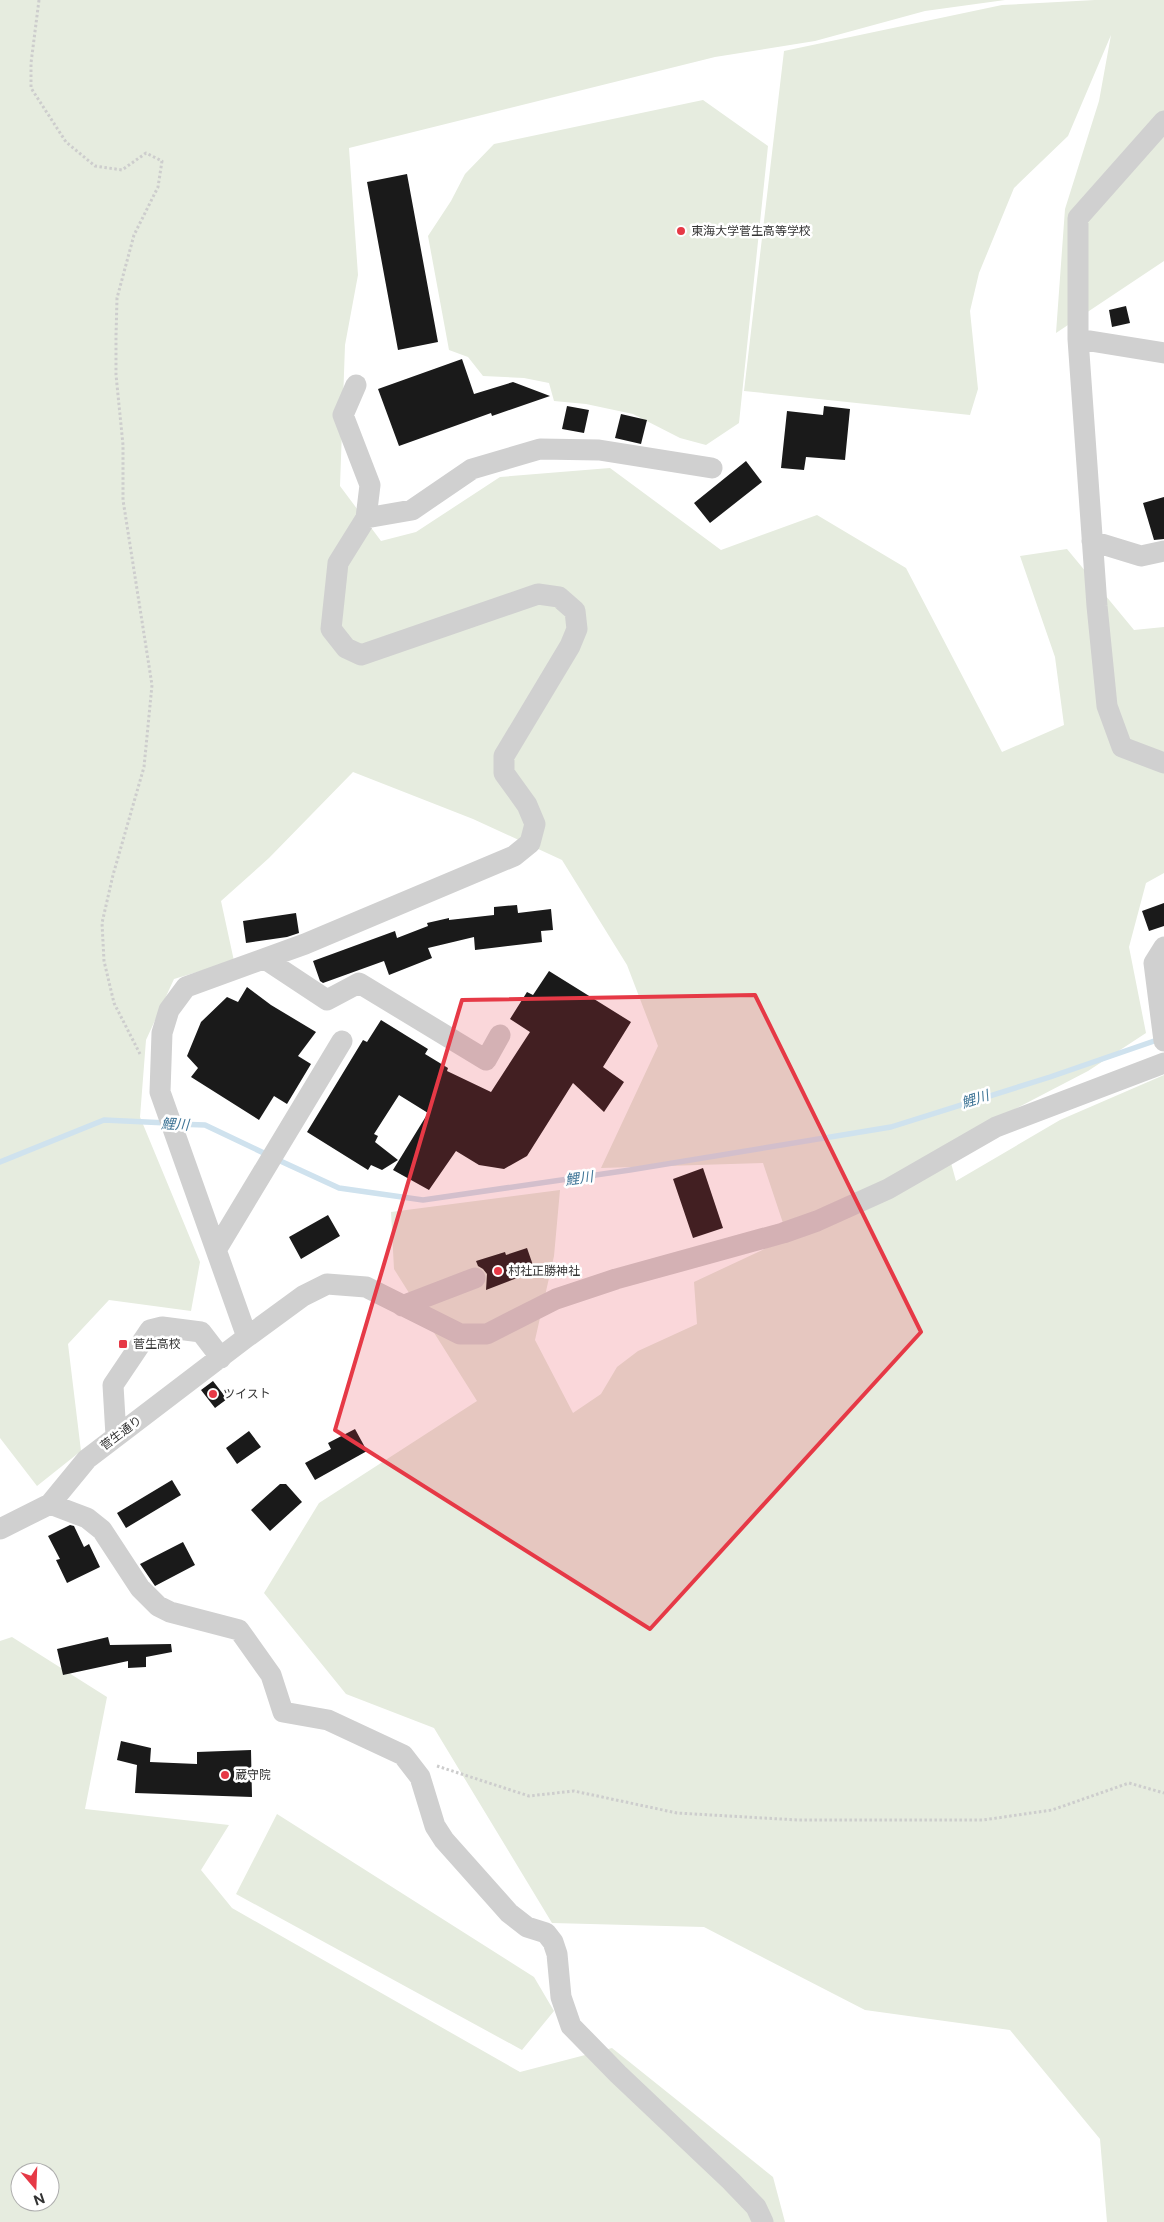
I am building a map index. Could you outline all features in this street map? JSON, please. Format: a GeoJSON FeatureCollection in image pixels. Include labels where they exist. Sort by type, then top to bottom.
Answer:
{"type":"FeatureCollection","features":[{"type":"Feature","properties":{"kind":"street"},"geometry":{"type":"LineString","coordinates":[[1164,121],[1078,218],[1078,339],[1092,541],[1107,706],[1122,748],[1164,763]]}},
{"type":"Feature","properties":{"kind":"street"},"geometry":{"type":"LineString","coordinates":[[1078,339],[1164,353]]}},
{"type":"Feature","properties":{"kind":"street"},"geometry":{"type":"LineString","coordinates":[[247,1337],[160,1092],[162,1033],[169,1010],[186,987],[314,941],[514,856],[530,843],[536,824],[528,805],[504,773],[504,756],[570,646],[577,629],[575,611],[560,597],[538,594],[361,655],[346,648],[331,630],[338,563],[366,518],[370,485],[343,415],[356,385]]}},
{"type":"Feature","properties":{"kind":"street"},"geometry":{"type":"LineString","coordinates":[[366,518],[412,510],[472,470],[540,449],[599,450],[712,468]]}},
{"type":"Feature","properties":{"kind":"street"},"geometry":{"type":"LineString","coordinates":[[1092,541],[1141,556],[1164,551]]}},
{"type":"Feature","properties":{"kind":"street"},"geometry":{"type":"LineString","coordinates":[[1164,947],[1154,963],[1158,1008],[1164,1041]]}},
{"type":"Feature","properties":{"kind":"street"},"geometry":{"type":"LineString","coordinates":[[265,959],[327,1000],[359,983],[486,1060],[500,1035]]}},
{"type":"Feature","properties":{"kind":"street"},"geometry":{"type":"LineString","coordinates":[[216,1250],[342,1041]]}},
{"type":"Feature","properties":{"kind":"street","name":"菅生通り"},"geometry":{"type":"LineString","coordinates":[[0,1529],[50,1504],[87,1459],[303,1296],[327,1284],[366,1287],[460,1334],[487,1334],[565,1296],[616,1279],[783,1233],[817,1221],[888,1189],[996,1127],[1164,1063]]}},
{"type":"Feature","properties":{"kind":"street"},"geometry":{"type":"LineString","coordinates":[[402,1306],[475,1278]]}},
{"type":"Feature","properties":{"kind":"street"},"geometry":{"type":"LineString","coordinates":[[116,1436],[113,1386],[150,1330],[162,1327],[202,1332],[221,1358]]}},
{"type":"Feature","properties":{"kind":"street"},"geometry":{"type":"LineString","coordinates":[[50,1504],[87,1518],[102,1530],[135,1581],[158,1606],[170,1612],[238,1630],[271,1675],[283,1712],[328,1720],[404,1755],[420,1777],[435,1826],[444,1840],[509,1912],[527,1927],[546,1934],[553,1942],[557,1954],[561,1997],[571,2026],[618,2074],[731,2181],[756,2207],[763,2222]]}},
{"type":"Feature","properties":{"kind":"path"},"geometry":{"type":"LineString","coordinates":[[39,0],[31,63],[31,88],[66,142],[95,166],[122,170],[146,153],[162,161],[158,187],[134,235],[118,298],[116,375],[122,444],[123,500],[152,685],[144,767],[113,875],[102,923],[104,961],[114,1003],[143,1060]]}},
{"type":"Feature","properties":{"kind":"path"},"geometry":{"type":"LineString","coordinates":[[404,1755],[529,1796],[574,1791],[677,1813],[798,1820],[983,1820],[1052,1810],[1129,1783],[1164,1793]]}},
{"type":"Feature","properties":{"kind":"highlighted area"},"geometry":{"type":"Polygon","coordinates":[[[755,995],[921,1332],[650,1629],[335,1430],[462,1000],[755,995]]]}},
{"type":"Feature","properties":{"kind":"shaded area"},"geometry":{"type":"Polygon","coordinates":[[[0,0],[1005,0],[925,11],[815,41],[715,57],[349,148],[358,275],[345,345],[340,486],[381,541],[416,532],[500,477],[610,468],[721,550],[817,515],[906,568],[1002,752],[1064,725],[1055,657],[1020,556],[1067,549],[1134,630],[1164,627],[1164,873],[1146,883],[1129,947],[1146,1033],[1088,1071],[946,1145],[956,1181],[1060,1120],[1164,1075],[1164,2222],[1107,2222],[1100,2139],[1010,2030],[865,2010],[704,1927],[552,1923],[434,1728],[346,1694],[264,1593],[319,1503],[477,1401],[394,1269],[391,1212],[560,1190],[554,1256],[535,1340],[573,1413],[601,1394],[617,1367],[638,1351],[697,1324],[694,1282],[788,1238],[763,1163],[601,1168],[658,1046],[627,965],[562,860],[473,819],[353,772],[269,858],[221,901],[234,961],[174,979],[146,1040],[140,1117],[200,1262],[191,1311],[109,1300],[68,1344],[81,1451],[37,1486],[0,1438],[0,0]]]}},
{"type":"Feature","properties":{"kind":"shaded area"},"geometry":{"type":"Polygon","coordinates":[[[1095,0],[1164,0],[1164,261],[1056,333],[1065,209],[1099,101],[1111,35],[1068,136],[1014,188],[979,273],[970,311],[978,389],[970,415],[744,391],[784,51],[1002,5],[1095,0]]]}},
{"type":"Feature","properties":{"kind":"shaded area"},"geometry":{"type":"Polygon","coordinates":[[[703,100],[768,146],[739,423],[706,445],[680,438],[633,414],[586,404],[554,401],[549,383],[524,378],[483,376],[468,357],[449,350],[428,236],[451,201],[465,174],[494,144],[703,100]]]}},
{"type":"Feature","properties":{"kind":"shaded area"},"geometry":{"type":"Polygon","coordinates":[[[12,1637],[107,1697],[85,1809],[229,1825],[201,1870],[232,1908],[520,2072],[612,2048],[773,2177],[785,2222],[0,2222],[0,1641],[12,1637]]]}},
{"type":"Feature","properties":{"kind":"shaded area"},"geometry":{"type":"Polygon","coordinates":[[[277,1814],[534,1977],[554,2011],[522,2050],[236,1894],[277,1814]]]}},
{"type":"Feature","properties":{"kind":"building"},"geometry":{"type":"Polygon","coordinates":[[[407,174],[438,342],[398,350],[367,182],[407,174]]]}},
{"type":"Feature","properties":{"kind":"building"},"geometry":{"type":"Polygon","coordinates":[[[1126,306],[1130,323],[1112,327],[1109,310],[1126,306]]]}},
{"type":"Feature","properties":{"kind":"building"},"geometry":{"type":"Polygon","coordinates":[[[462,359],[474,394],[513,382],[550,396],[492,416],[491,413],[399,446],[378,389],[462,359]]]}},
{"type":"Feature","properties":{"kind":"building"},"geometry":{"type":"Polygon","coordinates":[[[567,406],[589,410],[584,433],[562,429],[567,406]]]}},
{"type":"Feature","properties":{"kind":"building"},"geometry":{"type":"Polygon","coordinates":[[[824,406],[850,409],[845,460],[806,457],[804,470],[781,468],[787,411],[823,415],[824,406]]]}},
{"type":"Feature","properties":{"kind":"building"},"geometry":{"type":"Polygon","coordinates":[[[621,414],[647,420],[641,444],[615,438],[621,414]]]}},
{"type":"Feature","properties":{"kind":"building"},"geometry":{"type":"Polygon","coordinates":[[[746,461],[762,482],[710,523],[694,503],[746,461]]]}},
{"type":"Feature","properties":{"kind":"building"},"geometry":{"type":"Polygon","coordinates":[[[1164,497],[1164,539],[1154,540],[1143,503],[1164,497]]]}},
{"type":"Feature","properties":{"kind":"building"},"geometry":{"type":"Polygon","coordinates":[[[1164,903],[1164,926],[1149,931],[1142,911],[1164,903]]]}},
{"type":"Feature","properties":{"kind":"building"},"geometry":{"type":"Polygon","coordinates":[[[517,905],[518,913],[551,909],[553,930],[541,931],[542,942],[475,950],[474,937],[428,948],[432,958],[389,975],[384,961],[323,983],[320,981],[313,961],[395,931],[397,938],[428,926],[427,923],[449,918],[449,920],[494,915],[494,907],[517,905]]]}},
{"type":"Feature","properties":{"kind":"building"},"geometry":{"type":"Polygon","coordinates":[[[296,913],[299,933],[287,937],[246,943],[243,921],[296,913]]]}},
{"type":"Feature","properties":{"kind":"building"},"geometry":{"type":"Polygon","coordinates":[[[549,971],[631,1022],[603,1067],[624,1082],[604,1112],[573,1083],[527,1156],[504,1169],[479,1165],[456,1151],[429,1190],[393,1170],[428,1113],[399,1095],[374,1134],[378,1136],[375,1142],[398,1160],[382,1170],[371,1165],[368,1170],[307,1132],[363,1040],[367,1042],[381,1020],[428,1049],[425,1054],[448,1068],[447,1071],[491,1092],[530,1032],[510,1019],[527,992],[533,995],[549,971]]]}},
{"type":"Feature","properties":{"kind":"building"},"geometry":{"type":"Polygon","coordinates":[[[247,987],[271,1005],[316,1032],[298,1056],[311,1064],[287,1104],[274,1096],[259,1120],[191,1077],[198,1068],[187,1056],[201,1022],[227,997],[238,1002],[247,987]]]}},
{"type":"Feature","properties":{"kind":"building"},"geometry":{"type":"Polygon","coordinates":[[[703,1168],[723,1228],[693,1238],[673,1179],[703,1168]]]}},
{"type":"Feature","properties":{"kind":"building"},"geometry":{"type":"Polygon","coordinates":[[[328,1215],[340,1236],[301,1259],[289,1237],[328,1215]]]}},
{"type":"Feature","properties":{"kind":"building"},"geometry":{"type":"Polygon","coordinates":[[[527,1248],[535,1271],[486,1290],[487,1274],[478,1266],[476,1261],[505,1252],[506,1255],[527,1248]]]}},
{"type":"Feature","properties":{"kind":"building"},"geometry":{"type":"Polygon","coordinates":[[[213,1381],[227,1399],[215,1408],[201,1390],[213,1381]]]}},
{"type":"Feature","properties":{"kind":"building"},"geometry":{"type":"Polygon","coordinates":[[[355,1429],[367,1451],[315,1480],[305,1463],[331,1449],[328,1443],[355,1429]]]}},
{"type":"Feature","properties":{"kind":"building"},"geometry":{"type":"Polygon","coordinates":[[[249,1431],[261,1447],[237,1464],[226,1448],[249,1431]]]}},
{"type":"Feature","properties":{"kind":"building"},"geometry":{"type":"Polygon","coordinates":[[[172,1480],[181,1495],[126,1528],[117,1513],[172,1480]]]}},
{"type":"Feature","properties":{"kind":"building"},"geometry":{"type":"Polygon","coordinates":[[[280,1484],[286,1484],[302,1502],[270,1531],[251,1510],[280,1484]]]}},
{"type":"Feature","properties":{"kind":"building"},"geometry":{"type":"Polygon","coordinates":[[[70,1525],[74,1526],[84,1547],[89,1544],[100,1567],[67,1583],[56,1560],[60,1559],[48,1536],[70,1525]]]}},
{"type":"Feature","properties":{"kind":"building"},"geometry":{"type":"Polygon","coordinates":[[[183,1542],[195,1565],[155,1586],[140,1564],[183,1542]]]}},
{"type":"Feature","properties":{"kind":"building"},"geometry":{"type":"Polygon","coordinates":[[[108,1637],[110,1645],[171,1644],[172,1652],[146,1657],[146,1667],[128,1668],[128,1661],[63,1675],[57,1649],[108,1637]]]}},
{"type":"Feature","properties":{"kind":"building"},"geometry":{"type":"Polygon","coordinates":[[[121,1741],[151,1748],[150,1762],[197,1764],[197,1752],[251,1750],[252,1797],[135,1793],[137,1765],[117,1760],[121,1741]]]}},
{"type":"Feature","properties":{"kind":"waterway","name":"鯉川"},"geometry":{"type":"LineString","coordinates":[[276,1159],[339,1188],[423,1200],[630,1170],[891,1127],[1050,1077],[1160,1039]]}},
{"type":"Feature","properties":{"kind":"waterway","name":"鯉川"},"geometry":{"type":"LineString","coordinates":[[0,1162],[104,1120],[167,1123]]}},
{"type":"Feature","properties":{"kind":"waterway","name":"鯉川"},"geometry":{"type":"LineString","coordinates":[[176,1124],[205,1125],[268,1155]]}},
{"type":"Feature","properties":{"kind":"place","name":"東海大学菅生高等学校"},"geometry":{"type":"Point","coordinates":[681,231]}},
{"type":"Feature","properties":{"kind":"place","name":"村社正勝神社"},"geometry":{"type":"Point","coordinates":[498,1271]}},
{"type":"Feature","properties":{"kind":"place","name":"菅生高校"},"geometry":{"type":"Point","coordinates":[123,1344]}},
{"type":"Feature","properties":{"kind":"place","name":"ツイスト"},"geometry":{"type":"Point","coordinates":[213,1394]}},
{"type":"Feature","properties":{"kind":"place","name":"蔵守院"},"geometry":{"type":"Point","coordinates":[225,1775]}}]}
